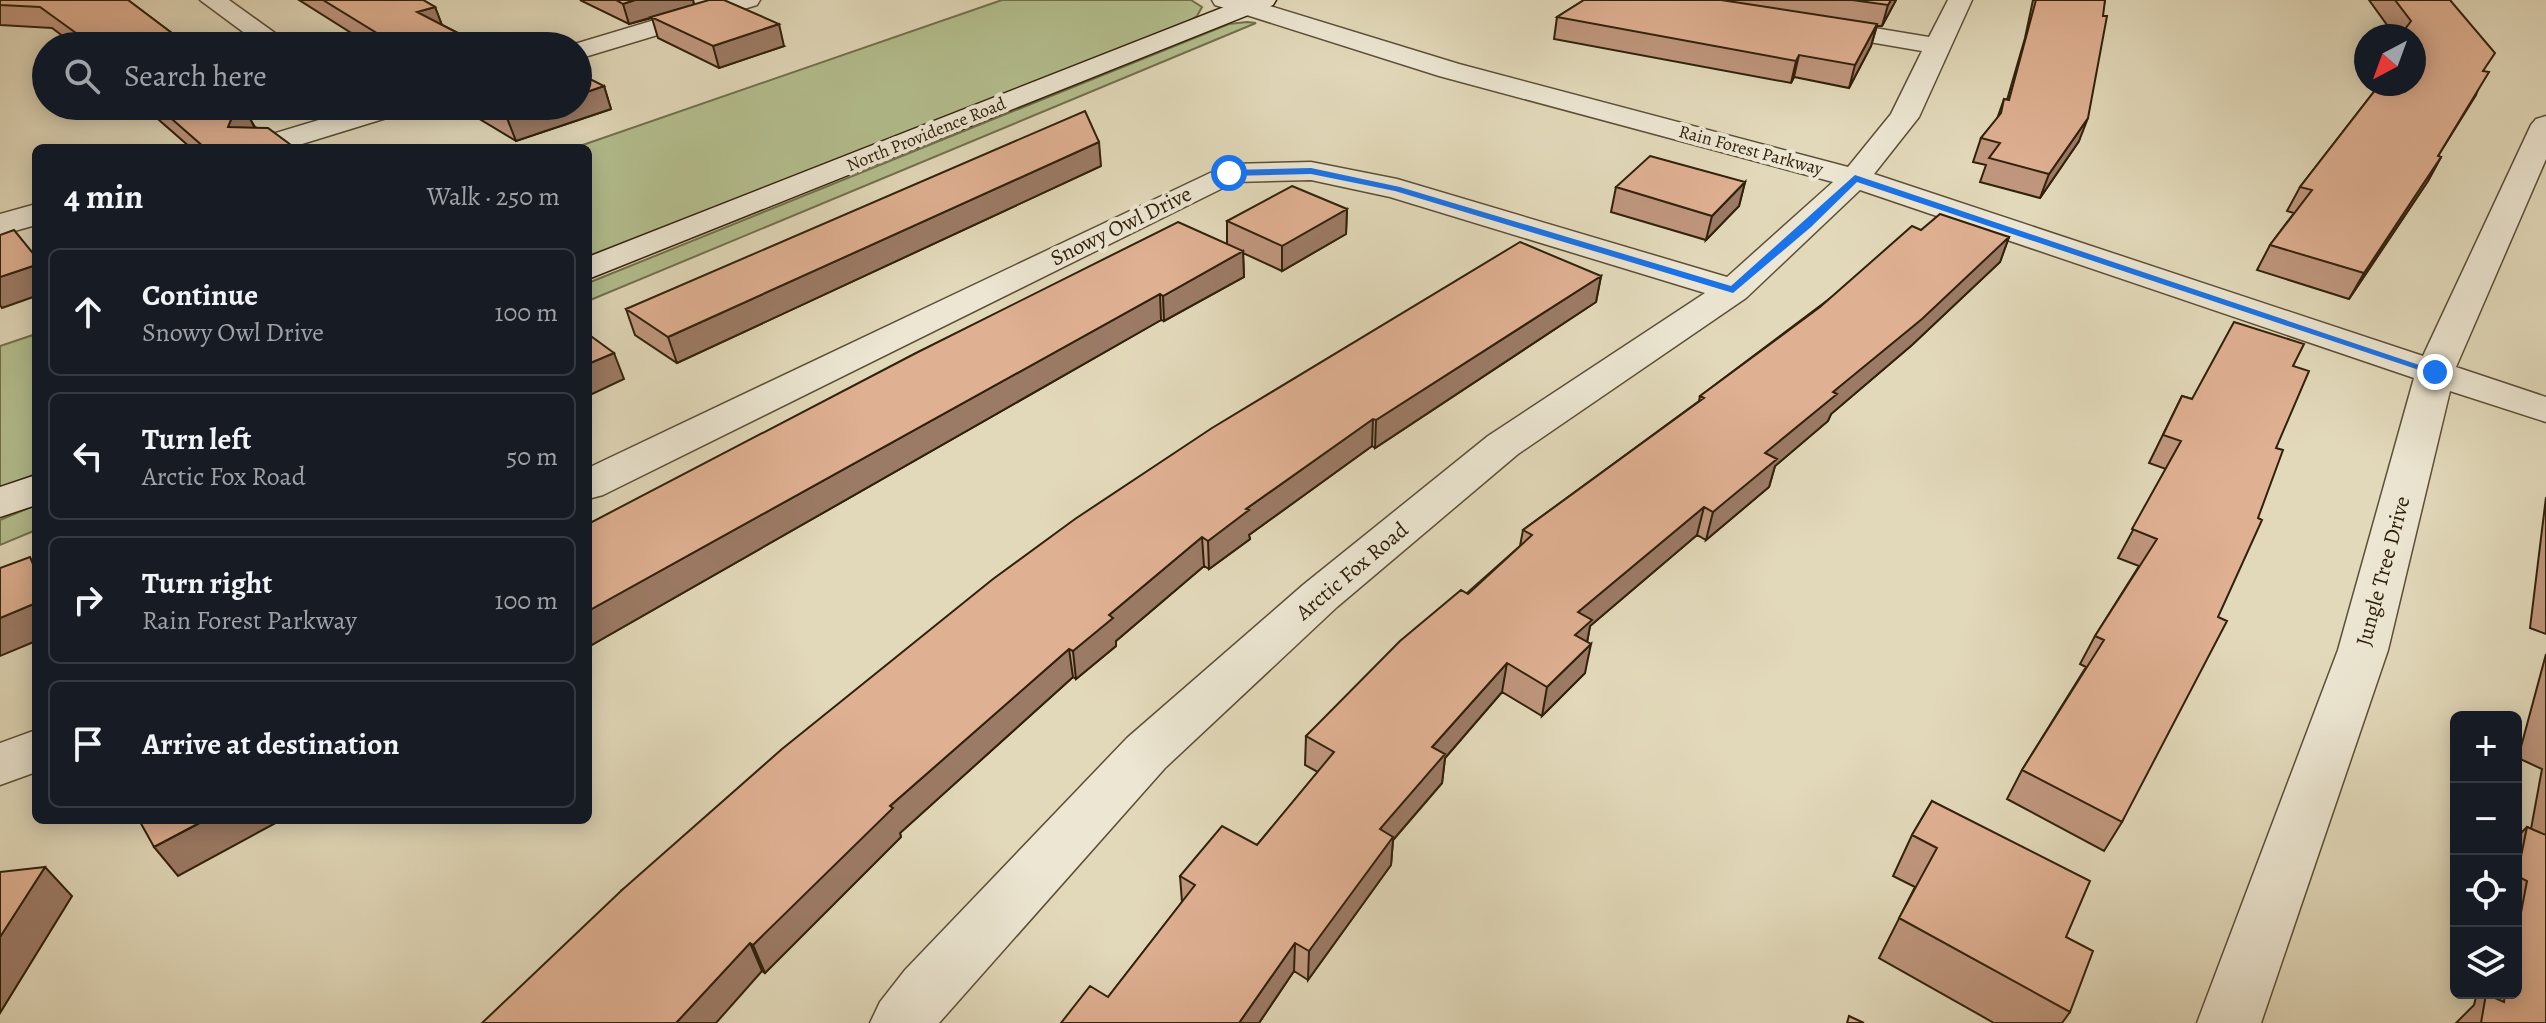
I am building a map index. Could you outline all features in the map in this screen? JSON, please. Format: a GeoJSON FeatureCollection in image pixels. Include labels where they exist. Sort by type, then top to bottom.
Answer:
{"type":"FeatureCollection","features":[{"type":"Feature","properties":{"kind":"street"},"geometry":{"type":"LineString","coordinates":[[212,0],[259,32]]}},
{"type":"Feature","properties":{"kind":"street"},"geometry":{"type":"LineString","coordinates":[[592,47],[748,0]]}},
{"type":"Feature","properties":{"kind":"street","name":"Arctic Fox Road"},"geometry":{"type":"LineString","coordinates":[[902,1023],[927,990],[1146,753],[1320,596],[1503,445],[1733,290],[1807,225],[1855,178],[1904,117],[1960,0]]}},
{"type":"Feature","properties":{"kind":"street","name":"Rain Forest Parkway"},"geometry":{"type":"LineString","coordinates":[[1244,2],[1449,70],[1855,178],[2546,410]]}},
{"type":"Feature","properties":{"kind":"street","name":"North Providence Road"},"geometry":{"type":"LineString","coordinates":[[592,267],[1244,2]]}},
{"type":"Feature","properties":{"kind":"street"},"geometry":{"type":"LineString","coordinates":[[1787,22],[1938,46]]}},
{"type":"Feature","properties":{"kind":"street"},"geometry":{"type":"LineString","coordinates":[[269,144],[344,120]]}},
{"type":"Feature","properties":{"kind":"street","name":"Jungle Tree Drive"},"geometry":{"type":"LineString","coordinates":[[2229,1023],[2363,650],[2435,372],[2546,125]]}},
{"type":"Feature","properties":{"kind":"street","name":"Snowy Owl Drive"},"geometry":{"type":"LineString","coordinates":[[592,483],[1229,173],[1311,171],[1397,189],[1733,290]]}},
{"type":"Feature","properties":{"kind":"street"},"geometry":{"type":"LineString","coordinates":[[0,225],[32,215]]}},
{"type":"Feature","properties":{"kind":"street"},"geometry":{"type":"LineString","coordinates":[[0,503],[32,491]]}},
{"type":"Feature","properties":{"kind":"street"},"geometry":{"type":"LineString","coordinates":[[0,764],[32,752]]}},
{"type":"Feature","properties":{"kind":"green space"},"geometry":{"type":"Polygon","coordinates":[[[1002,0],[1191,0],[1202,7],[1197,16],[1184,24],[592,256],[592,144],[586,144],[1002,0]]]}},
{"type":"Feature","properties":{"kind":"green space"},"geometry":{"type":"Polygon","coordinates":[[[1256,23],[592,299],[592,281],[1229,24],[1256,23]]]}},
{"type":"Feature","properties":{"kind":"green space"},"geometry":{"type":"Polygon","coordinates":[[[32,335],[32,476],[0,488],[0,346],[32,335]]]}},
{"type":"Feature","properties":{"kind":"green space"},"geometry":{"type":"Polygon","coordinates":[[[32,507],[32,532],[0,545],[0,520],[32,507]]]}},
{"type":"Feature","properties":{"kind":"building"},"geometry":{"type":"Polygon","coordinates":[[[0,0],[128,0],[170,32],[75,32],[40,7],[0,5],[0,0]]]}},
{"type":"Feature","properties":{"kind":"building"},"geometry":{"type":"Polygon","coordinates":[[[323,0],[423,0],[435,7],[417,12],[456,32],[375,32],[323,0]]]}},
{"type":"Feature","properties":{"kind":"building"},"geometry":{"type":"Polygon","coordinates":[[[709,0],[724,0],[779,24],[713,46],[651,17],[709,0]]]}},
{"type":"Feature","properties":{"kind":"building"},"geometry":{"type":"Polygon","coordinates":[[[1584,0],[1721,0],[1877,24],[1855,65],[1799,55],[1796,61],[1557,17],[1584,0]]]}},
{"type":"Feature","properties":{"kind":"building"},"geometry":{"type":"Polygon","coordinates":[[[1852,0],[1891,0],[1888,5],[1852,0]]]}},
{"type":"Feature","properties":{"kind":"building"},"geometry":{"type":"Polygon","coordinates":[[[2036,0],[2105,0],[2103,16],[2107,16],[2088,118],[2049,174],[1989,158],[2000,143],[1981,138],[2001,113],[2004,99],[2009,100],[2036,0]]]}},
{"type":"Feature","properties":{"kind":"building"},"geometry":{"type":"Polygon","coordinates":[[[2395,0],[2450,0],[2495,53],[2483,71],[2489,72],[2438,156],[2441,157],[2364,273],[2270,245],[2312,190],[2300,187],[2371,96],[2426,96],[2426,24],[2409,24],[2411,21],[2395,0]]]}},
{"type":"Feature","properties":{"kind":"building"},"geometry":{"type":"Polygon","coordinates":[[[592,80],[604,86],[592,90],[592,80]]]}},
{"type":"Feature","properties":{"kind":"building"},"geometry":{"type":"Polygon","coordinates":[[[1085,111],[1099,142],[668,337],[626,309],[1085,111]]]}},
{"type":"Feature","properties":{"kind":"building"},"geometry":{"type":"Polygon","coordinates":[[[173,120],[231,120],[228,127],[268,128],[290,144],[200,144],[173,120]]]}},
{"type":"Feature","properties":{"kind":"building"},"geometry":{"type":"Polygon","coordinates":[[[1650,156],[1745,182],[1712,216],[1616,187],[1650,156]]]}},
{"type":"Feature","properties":{"kind":"building"},"geometry":{"type":"Polygon","coordinates":[[[1292,186],[1347,209],[1282,246],[1227,221],[1292,186]]]}},
{"type":"Feature","properties":{"kind":"building"},"geometry":{"type":"Polygon","coordinates":[[[1940,214],[2009,237],[1922,319],[1765,453],[1777,459],[1713,512],[1704,507],[1578,612],[1592,620],[1575,635],[1591,644],[1547,687],[1507,663],[1432,747],[1445,754],[1380,829],[1393,837],[1309,951],[1295,943],[1239,1023],[1061,1023],[1090,986],[1108,997],[1195,885],[1180,876],[1222,826],[1257,845],[1334,752],[1306,736],[1400,641],[1461,590],[1468,594],[1532,535],[1523,530],[1704,398],[1700,396],[1820,307],[1912,226],[1921,230],[1940,214]]]}},
{"type":"Feature","properties":{"kind":"building"},"geometry":{"type":"Polygon","coordinates":[[[1178,222],[1243,251],[592,609],[592,522],[916,353],[1178,222]]]}},
{"type":"Feature","properties":{"kind":"building"},"geometry":{"type":"Polygon","coordinates":[[[14,230],[32,252],[32,266],[0,277],[0,235],[14,230]]]}},
{"type":"Feature","properties":{"kind":"building"},"geometry":{"type":"Polygon","coordinates":[[[1520,242],[1601,276],[1376,420],[1373,419],[1246,509],[1249,510],[1208,541],[1202,537],[1109,615],[1113,618],[1073,651],[1069,649],[890,806],[893,808],[753,945],[750,943],[676,1023],[482,1023],[622,890],[782,749],[993,579],[1075,519],[1212,428],[1520,242]]]}},
{"type":"Feature","properties":{"kind":"building"},"geometry":{"type":"Polygon","coordinates":[[[2234,322],[2304,344],[2293,366],[2309,371],[2276,448],[2283,450],[2258,518],[2262,520],[2218,617],[2227,621],[2122,822],[2022,770],[2104,640],[2095,636],[2157,539],[2132,529],[2181,441],[2163,435],[2182,396],[2192,399],[2234,322]]]}},
{"type":"Feature","properties":{"kind":"building"},"geometry":{"type":"Polygon","coordinates":[[[592,337],[614,353],[592,362],[592,337]]]}},
{"type":"Feature","properties":{"kind":"building"},"geometry":{"type":"Polygon","coordinates":[[[30,557],[32,562],[32,605],[0,618],[0,568],[30,557]]]}},
{"type":"Feature","properties":{"kind":"building"},"geometry":{"type":"Polygon","coordinates":[[[1932,801],[2090,881],[2066,937],[2093,951],[2070,1012],[1899,918],[1937,848],[1912,835],[1932,801]]]}},
{"type":"Feature","properties":{"kind":"building"},"geometry":{"type":"Polygon","coordinates":[[[141,824],[197,824],[154,847],[141,824]]]}},
{"type":"Feature","properties":{"kind":"building"},"geometry":{"type":"Polygon","coordinates":[[[2527,827],[2546,835],[2546,1023],[2481,1023],[2485,999],[2504,1002],[2504,999],[2522,999],[2522,907],[2527,881],[2522,878],[2522,852],[2527,827]]]}},
{"type":"Feature","properties":{"kind":"building"},"geometry":{"type":"Polygon","coordinates":[[[45,867],[0,937],[0,872],[45,867]]]}},
{"type":"Feature","properties":{"kind":"building"},"geometry":{"type":"Polygon","coordinates":[[[1849,1016],[1864,1023],[1847,1023],[1849,1016]]]}},
{"type":"Feature","properties":{"kind":"route"},"geometry":{"type":"LineString","coordinates":[[1229,173],[1311,171],[1397,189],[1733,290],[1855,178],[2435,372]]}}]}
